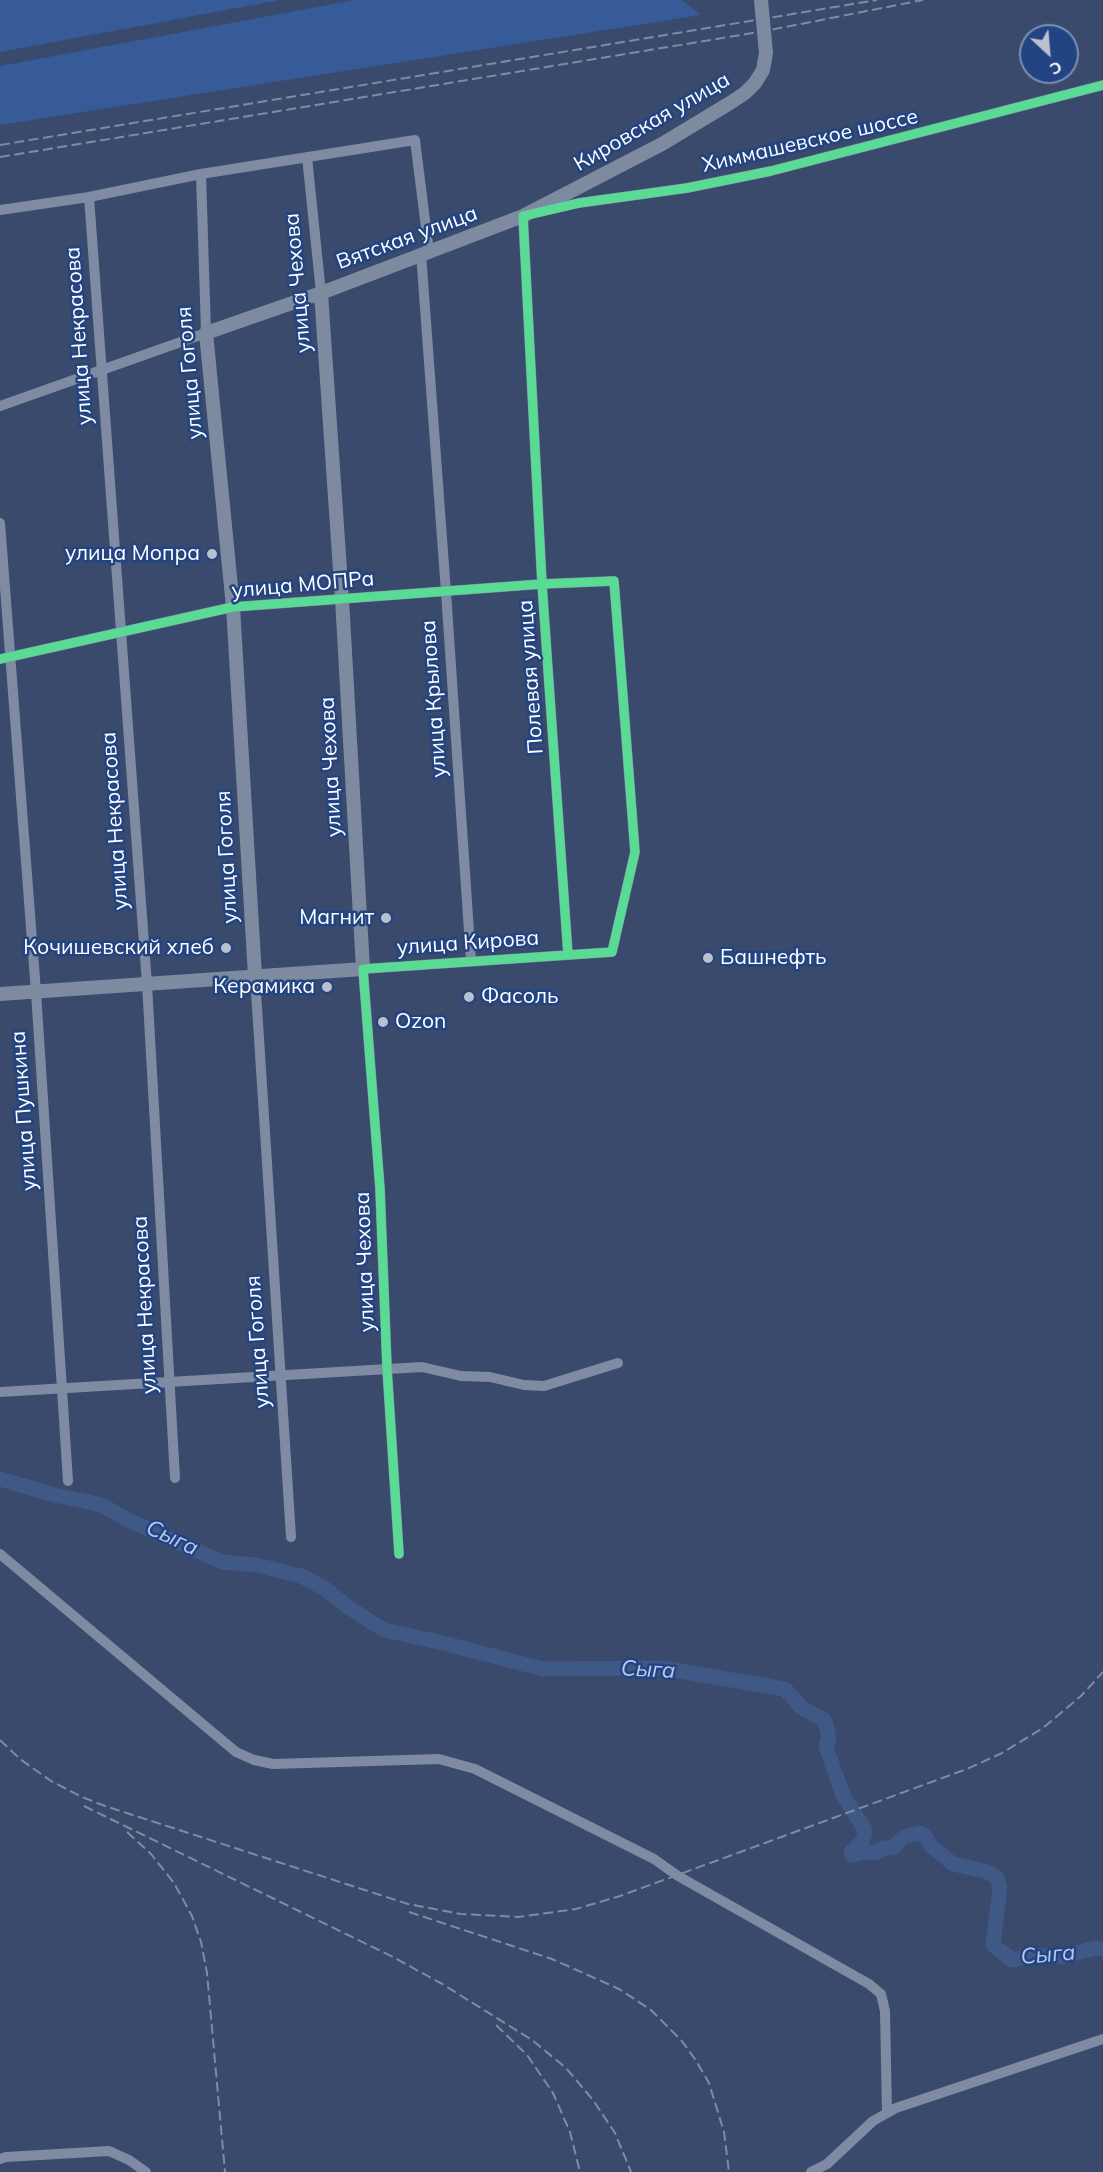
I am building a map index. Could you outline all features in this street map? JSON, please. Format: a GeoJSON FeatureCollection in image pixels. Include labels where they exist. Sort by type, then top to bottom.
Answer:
{"type":"FeatureCollection","features":[{"type":"Feature","properties":{"kind":"main road","name":"Кировская улица"},"geometry":{"type":"LineString","coordinates":[[523,216],[662,144],[750,88],[763,70],[766,58],[761,0]]}},
{"type":"Feature","properties":{"kind":"main road","name":"Вятская улица"},"geometry":{"type":"LineString","coordinates":[[206,333],[321,293],[523,216]]}},
{"type":"Feature","properties":{"kind":"main road","name":"улица Чехова"},"geometry":{"type":"LineString","coordinates":[[321,293],[342,599],[363,969]]}},
{"type":"Feature","properties":{"kind":"main road","name":"улица Гоголя"},"geometry":{"type":"LineString","coordinates":[[206,333],[233,607],[255,976]]}},
{"type":"Feature","properties":{"kind":"main road","name":"улица Кирова"},"geometry":{"type":"LineString","coordinates":[[0,994],[363,969]]}},
{"type":"Feature","properties":{"kind":"street","name":"Химмашевское шоссе"},"geometry":{"type":"LineString","coordinates":[[523,216],[579,203],[687,188],[771,171],[1103,85]]}},
{"type":"Feature","properties":{"kind":"street","name":"улица Крылова"},"geometry":{"type":"LineString","coordinates":[[307,157],[415,140],[425,253],[471,961]]}},
{"type":"Feature","properties":{"kind":"street"},"geometry":{"type":"LineString","coordinates":[[0,210],[89,197],[201,174],[307,157]]}},
{"type":"Feature","properties":{"kind":"street","name":"улица Чехова"},"geometry":{"type":"LineString","coordinates":[[307,157],[321,293]]}},
{"type":"Feature","properties":{"kind":"street","name":"улица Гоголя"},"geometry":{"type":"LineString","coordinates":[[201,174],[206,333]]}},
{"type":"Feature","properties":{"kind":"street","name":"улица Некрасова"},"geometry":{"type":"LineString","coordinates":[[89,197],[147,984],[175,1478]]}},
{"type":"Feature","properties":{"kind":"street","name":"Полевая улица"},"geometry":{"type":"LineString","coordinates":[[523,216],[542,584],[568,955]]}},
{"type":"Feature","properties":{"kind":"street","name":"Вятская улица"},"geometry":{"type":"LineString","coordinates":[[0,406],[206,333]]}},
{"type":"Feature","properties":{"kind":"street","name":"улица Пушкина"},"geometry":{"type":"LineString","coordinates":[[0,523],[5,658],[36,992],[68,1480]]}},
{"type":"Feature","properties":{"kind":"street","name":"улица МОПРа"},"geometry":{"type":"LineString","coordinates":[[5,658],[233,607],[542,584],[614,581],[635,852],[612,952]]}},
{"type":"Feature","properties":{"kind":"street","name":"улица Кирова"},"geometry":{"type":"LineString","coordinates":[[363,969],[612,952]]}},
{"type":"Feature","properties":{"kind":"street","name":"улица Чехова"},"geometry":{"type":"LineString","coordinates":[[363,969],[380,1189],[387,1368],[399,1554]]}},
{"type":"Feature","properties":{"kind":"street","name":"улица Гоголя"},"geometry":{"type":"LineString","coordinates":[[255,976],[291,1538]]}},
{"type":"Feature","properties":{"kind":"street"},"geometry":{"type":"LineString","coordinates":[[0,1392],[422,1366],[461,1376],[490,1377],[524,1385],[544,1386],[618,1363]]}},
{"type":"Feature","properties":{"kind":"street"},"geometry":{"type":"LineString","coordinates":[[0,1554],[236,1752],[254,1760],[273,1764],[439,1759],[476,1769],[654,1859],[678,1876],[870,1984],[880,1994],[885,2011],[887,2113]]}},
{"type":"Feature","properties":{"kind":"street"},"geometry":{"type":"LineString","coordinates":[[811,2172],[827,2163],[873,2121],[896,2108],[1103,2039]]}},
{"type":"Feature","properties":{"kind":"street"},"geometry":{"type":"LineString","coordinates":[[0,2159],[108,2151],[129,2160],[146,2172]]}},
{"type":"Feature","properties":{"kind":"shaded area"},"geometry":{"type":"Polygon","coordinates":[[[0,0],[280,0],[0,52],[0,0]]]}},
{"type":"Feature","properties":{"kind":"shaded area"},"geometry":{"type":"Polygon","coordinates":[[[355,0],[681,0],[701,15],[0,125],[0,66],[355,0]]]}},
{"type":"Feature","properties":{"kind":"waterway","name":"Сыга"},"geometry":{"type":"LineString","coordinates":[[0,1479],[55,1495],[102,1505],[128,1520],[222,1562],[256,1565],[301,1576],[324,1588],[348,1607],[384,1630],[543,1669],[662,1668],[785,1689],[802,1708],[824,1720],[829,1739],[826,1746],[843,1795],[865,1830],[863,1841],[851,1852],[852,1855],[864,1852],[876,1853],[881,1849],[894,1847],[904,1837],[919,1833],[925,1836],[931,1846],[953,1864],[988,1872],[997,1878],[1000,1887],[993,1945],[1012,1960],[1035,1955],[1061,1957],[1096,1948],[1103,1949]]}},
{"type":"Feature","properties":{"kind":"railway"},"geometry":{"type":"LineString","coordinates":[[0,145],[877,0]]}},
{"type":"Feature","properties":{"kind":"railway"},"geometry":{"type":"LineString","coordinates":[[0,157],[765,31],[923,0]]}},
{"type":"Feature","properties":{"kind":"railway"},"geometry":{"type":"LineString","coordinates":[[0,1740],[20,1759],[51,1781],[105,1806],[408,1904],[461,1914],[518,1917],[576,1909],[620,1896],[967,1769],[1002,1753],[1043,1728],[1081,1696],[1103,1672]]}},
{"type":"Feature","properties":{"kind":"railway"},"geometry":{"type":"LineString","coordinates":[[84,1806],[393,1957],[444,1985],[532,2040],[566,2068],[593,2100],[615,2133],[631,2172]]}},
{"type":"Feature","properties":{"kind":"railway"},"geometry":{"type":"LineString","coordinates":[[127,1832],[151,1854],[174,1883],[192,1916],[201,1942],[207,1973],[225,2172]]}},
{"type":"Feature","properties":{"kind":"railway"},"geometry":{"type":"LineString","coordinates":[[409,1912],[552,1959],[619,1989],[651,2010],[681,2040],[709,2083],[724,2132],[729,2172]]}},
{"type":"Feature","properties":{"kind":"railway"},"geometry":{"type":"LineString","coordinates":[[496,2025],[527,2055],[553,2093],[570,2132],[580,2172]]}},
{"type":"Feature","properties":{"kind":"cycle path"},"geometry":{"type":"LineString","coordinates":[[568,955],[542,584],[523,216],[579,203],[687,188],[771,171],[1103,85]]}},
{"type":"Feature","properties":{"kind":"cycle path"},"geometry":{"type":"LineString","coordinates":[[0,659],[233,607],[542,584],[614,581],[635,852],[612,952],[363,969],[380,1189],[387,1368],[399,1554]]}},
{"type":"Feature","properties":{"kind":"place","name":"улица Мопра"},"geometry":{"type":"Point","coordinates":[212,554]}},
{"type":"Feature","properties":{"kind":"place","name":"Магнит"},"geometry":{"type":"Point","coordinates":[386,918]}},
{"type":"Feature","properties":{"kind":"place","name":"Кочишевский хлеб"},"geometry":{"type":"Point","coordinates":[226,948]}},
{"type":"Feature","properties":{"kind":"place","name":"Башнефть"},"geometry":{"type":"Point","coordinates":[708,958]}},
{"type":"Feature","properties":{"kind":"place","name":"Керамика"},"geometry":{"type":"Point","coordinates":[327,987]}},
{"type":"Feature","properties":{"kind":"place","name":"Фасоль"},"geometry":{"type":"Point","coordinates":[469,997]}},
{"type":"Feature","properties":{"kind":"place","name":"Ozon"},"geometry":{"type":"Point","coordinates":[383,1022]}}]}
